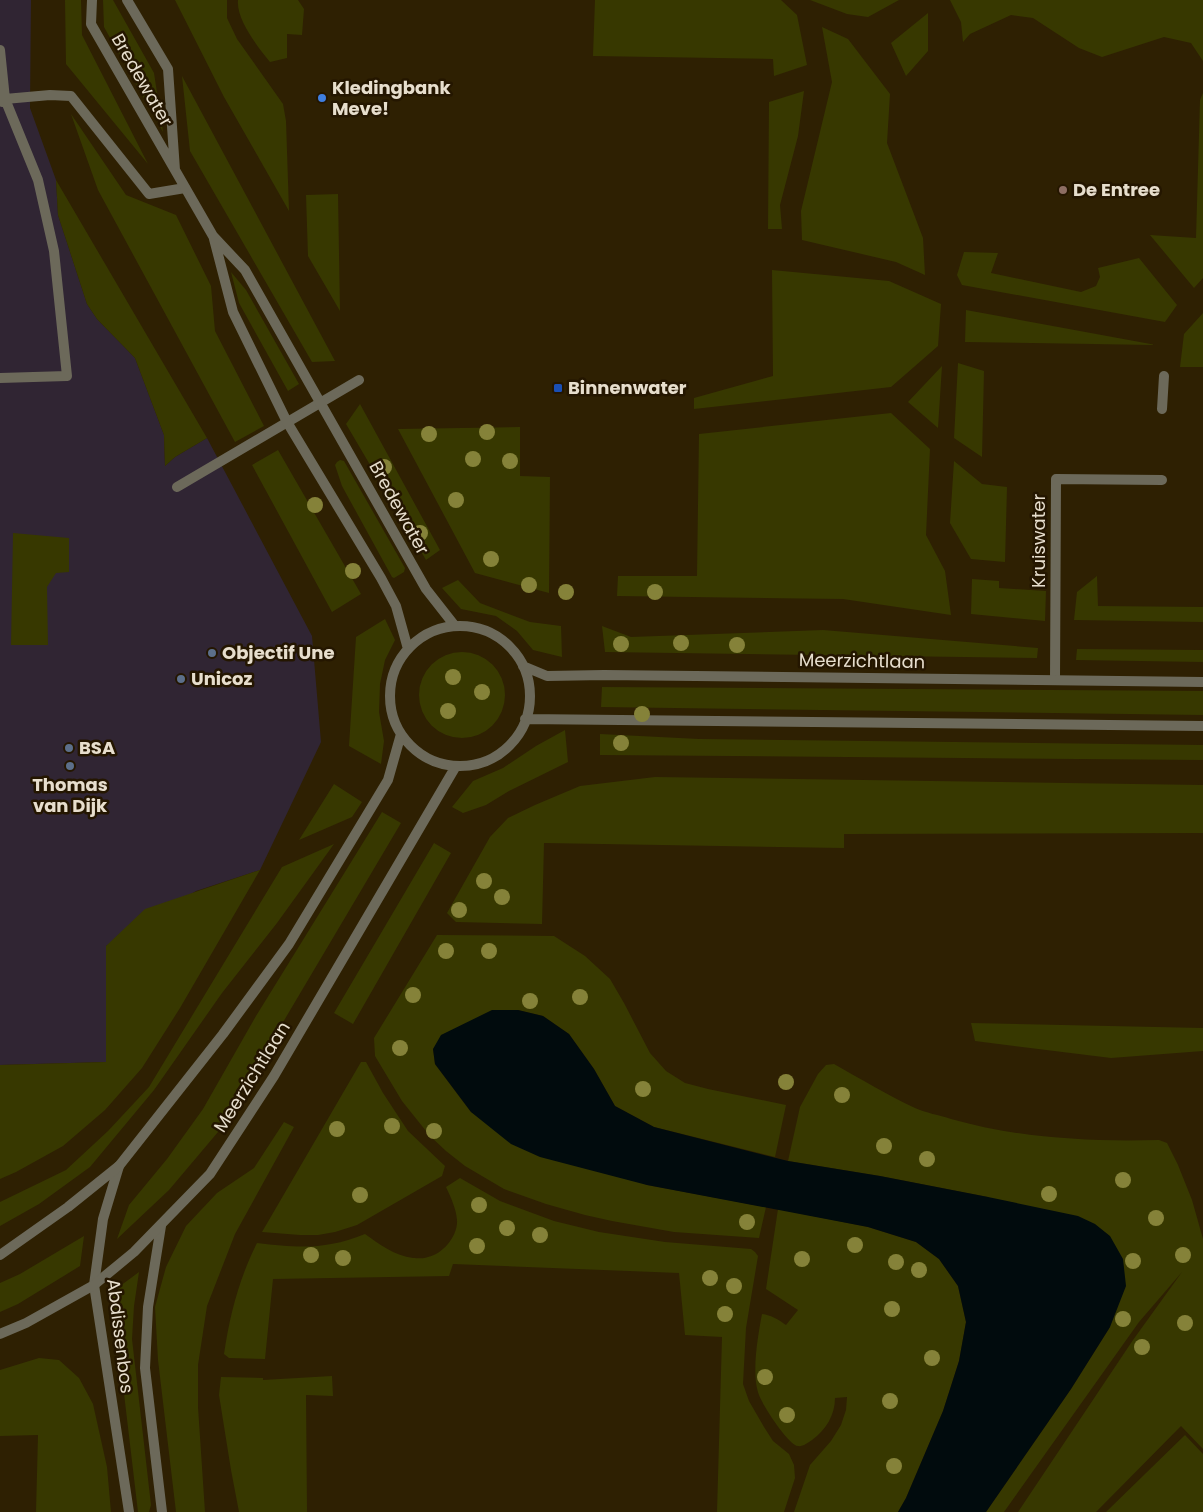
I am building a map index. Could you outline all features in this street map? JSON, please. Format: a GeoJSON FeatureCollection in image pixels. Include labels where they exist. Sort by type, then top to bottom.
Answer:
{"type":"FeatureCollection","features":[{"type":"Feature","properties":{"kind":"street","name":"Bredewater"},"geometry":{"type":"LineString","coordinates":[[92,0],[91,24],[176,174],[213,236],[245,270],[426,589],[455,626]]}},
{"type":"Feature","properties":{"kind":"street","name":"Bredewater"},"geometry":{"type":"LineString","coordinates":[[127,0],[168,69],[176,174]]}},
{"type":"Feature","properties":{"kind":"street"},"geometry":{"type":"LineString","coordinates":[[0,50],[3,101],[38,180],[54,251],[67,376],[0,378]]}},
{"type":"Feature","properties":{"kind":"street"},"geometry":{"type":"LineString","coordinates":[[3,101],[50,95],[71,96],[149,194],[185,188]]}},
{"type":"Feature","properties":{"kind":"street","name":"Bredewater"},"geometry":{"type":"LineString","coordinates":[[213,236],[234,312],[288,422],[396,606],[408,649]]}},
{"type":"Feature","properties":{"kind":"street"},"geometry":{"type":"LineString","coordinates":[[1162,410],[1164,376]]}},
{"type":"Feature","properties":{"kind":"street"},"geometry":{"type":"LineString","coordinates":[[177,487],[358,380]]}},
{"type":"Feature","properties":{"kind":"street","name":"Kruiswater"},"geometry":{"type":"LineString","coordinates":[[1055,680],[1056,479],[1162,480]]}},
{"type":"Feature","properties":{"kind":"street"},"geometry":{"type":"LineString","coordinates":[[455,626],[476,628],[495,636],[511,648],[522,666],[530,692],[529,706],[525,719],[515,739],[508,747],[499,754],[478,764],[456,766],[434,761],[411,747],[401,734],[393,717],[390,700],[391,681],[397,664],[408,649],[429,633],[455,626]]}},
{"type":"Feature","properties":{"kind":"street","name":"Meerzichtlaan"},"geometry":{"type":"LineString","coordinates":[[522,666],[547,676],[604,675],[1203,682]]}},
{"type":"Feature","properties":{"kind":"street"},"geometry":{"type":"LineString","coordinates":[[525,719],[1203,726]]}},
{"type":"Feature","properties":{"kind":"street"},"geometry":{"type":"LineString","coordinates":[[0,1255],[68,1207],[119,1166],[223,1034],[288,944],[388,780],[401,734]]}},
{"type":"Feature","properties":{"kind":"street","name":"Meerzichtlaan"},"geometry":{"type":"LineString","coordinates":[[0,1334],[26,1323],[94,1285],[134,1252],[210,1174],[274,1076],[456,766]]}},
{"type":"Feature","properties":{"kind":"street","name":"Abdissenbos"},"geometry":{"type":"LineString","coordinates":[[119,1166],[103,1219],[94,1285],[129,1512]]}},
{"type":"Feature","properties":{"kind":"street","name":"Abdissenbos"},"geometry":{"type":"LineString","coordinates":[[161,1226],[148,1307],[145,1368],[162,1512]]}},
{"type":"Feature","properties":{"kind":"shaded area"},"geometry":{"type":"Polygon","coordinates":[[[0,0],[31,0],[30,108],[56,180],[58,215],[87,304],[97,319],[135,358],[164,435],[165,466],[175,457],[207,438],[312,636],[321,742],[260,870],[196,891],[106,946],[106,1062],[0,1065],[0,0]]]}},
{"type":"Feature","properties":{"kind":"shaded area"},"geometry":{"type":"Polygon","coordinates":[[[65,0],[81,0],[82,35],[148,164],[66,64],[65,0]]]}},
{"type":"Feature","properties":{"kind":"shaded area"},"geometry":{"type":"Polygon","coordinates":[[[103,0],[113,0],[154,73],[163,132],[104,27],[103,0]]]}},
{"type":"Feature","properties":{"kind":"shaded area"},"geometry":{"type":"Polygon","coordinates":[[[175,0],[227,0],[227,18],[237,39],[283,104],[286,121],[289,211],[224,97],[175,0]]]}},
{"type":"Feature","properties":{"kind":"shaded area"},"geometry":{"type":"Polygon","coordinates":[[[238,0],[298,0],[304,9],[302,35],[287,34],[287,58],[270,62],[244,24],[238,8],[238,0]]]}},
{"type":"Feature","properties":{"kind":"shaded area"},"geometry":{"type":"Polygon","coordinates":[[[595,0],[781,0],[797,15],[807,65],[774,76],[773,59],[593,56],[595,0]]]}},
{"type":"Feature","properties":{"kind":"shaded area"},"geometry":{"type":"Polygon","coordinates":[[[810,0],[899,0],[868,17],[847,14],[810,0]]]}},
{"type":"Feature","properties":{"kind":"shaded area"},"geometry":{"type":"Polygon","coordinates":[[[950,0],[1203,0],[1203,61],[1191,43],[1164,37],[1102,57],[1079,48],[1033,18],[1011,15],[970,34],[963,42],[961,22],[950,0]]]}},
{"type":"Feature","properties":{"kind":"shaded area"},"geometry":{"type":"Polygon","coordinates":[[[928,13],[928,51],[906,76],[891,43],[928,13]]]}},
{"type":"Feature","properties":{"kind":"shaded area"},"geometry":{"type":"Polygon","coordinates":[[[822,27],[848,39],[890,94],[887,143],[923,238],[925,275],[896,262],[802,240],[801,211],[832,82],[822,27]]]}},
{"type":"Feature","properties":{"kind":"shaded area"},"geometry":{"type":"Polygon","coordinates":[[[182,76],[335,361],[312,362],[190,151],[182,76]]]}},
{"type":"Feature","properties":{"kind":"shaded area"},"geometry":{"type":"Polygon","coordinates":[[[804,91],[798,136],[780,205],[782,229],[768,229],[769,102],[804,91]]]}},
{"type":"Feature","properties":{"kind":"shaded area"},"geometry":{"type":"Polygon","coordinates":[[[1203,93],[1203,278],[1194,288],[1150,235],[1196,238],[1200,100],[1203,93]]]}},
{"type":"Feature","properties":{"kind":"shaded area"},"geometry":{"type":"Polygon","coordinates":[[[71,114],[126,195],[176,215],[211,286],[215,331],[264,426],[235,442],[98,190],[71,114]]]}},
{"type":"Feature","properties":{"kind":"shaded area"},"geometry":{"type":"Polygon","coordinates":[[[56,180],[207,438],[175,457],[165,466],[164,435],[135,358],[97,319],[87,304],[58,215],[56,180]]]}},
{"type":"Feature","properties":{"kind":"shaded area"},"geometry":{"type":"Polygon","coordinates":[[[338,194],[340,311],[308,256],[306,195],[338,194]]]}},
{"type":"Feature","properties":{"kind":"shaded area"},"geometry":{"type":"Polygon","coordinates":[[[964,252],[998,253],[991,273],[1081,292],[1096,286],[1100,277],[1098,268],[1139,258],[1177,305],[1165,322],[962,285],[957,275],[964,252]]]}},
{"type":"Feature","properties":{"kind":"shaded area"},"geometry":{"type":"Polygon","coordinates":[[[772,270],[889,281],[941,304],[938,346],[891,387],[694,409],[694,398],[773,376],[772,270]]]}},
{"type":"Feature","properties":{"kind":"shaded area"},"geometry":{"type":"Polygon","coordinates":[[[231,272],[246,290],[299,384],[288,391],[239,303],[231,272]]]}},
{"type":"Feature","properties":{"kind":"shaded area"},"geometry":{"type":"Polygon","coordinates":[[[966,310],[1156,345],[965,342],[966,310]]]}},
{"type":"Feature","properties":{"kind":"shaded area"},"geometry":{"type":"Polygon","coordinates":[[[1203,313],[1203,367],[1180,367],[1184,334],[1203,313]]]}},
{"type":"Feature","properties":{"kind":"shaded area"},"geometry":{"type":"Polygon","coordinates":[[[958,363],[984,371],[982,457],[954,438],[958,363]]]}},
{"type":"Feature","properties":{"kind":"shaded area"},"geometry":{"type":"Polygon","coordinates":[[[942,366],[938,428],[908,402],[942,366]]]}},
{"type":"Feature","properties":{"kind":"shaded area"},"geometry":{"type":"Polygon","coordinates":[[[360,404],[440,550],[426,560],[346,424],[360,404]]]}},
{"type":"Feature","properties":{"kind":"shaded area"},"geometry":{"type":"Polygon","coordinates":[[[891,413],[930,449],[926,535],[945,571],[951,615],[843,599],[617,596],[618,576],[697,576],[699,434],[891,413]]]}},
{"type":"Feature","properties":{"kind":"shaded area"},"geometry":{"type":"Polygon","coordinates":[[[520,427],[520,476],[550,477],[549,593],[475,573],[398,429],[520,427]]]}},
{"type":"Feature","properties":{"kind":"shaded area"},"geometry":{"type":"Polygon","coordinates":[[[278,450],[361,594],[332,612],[252,465],[278,450]]]}},
{"type":"Feature","properties":{"kind":"shaded area"},"geometry":{"type":"Polygon","coordinates":[[[340,460],[344,461],[405,568],[404,572],[394,578],[342,486],[335,465],[340,460]]]}},
{"type":"Feature","properties":{"kind":"shaded area"},"geometry":{"type":"Polygon","coordinates":[[[954,461],[982,484],[1007,487],[1005,562],[971,559],[950,523],[954,461]]]}},
{"type":"Feature","properties":{"kind":"shaded area"},"geometry":{"type":"Polygon","coordinates":[[[13,533],[69,538],[69,572],[56,573],[47,587],[48,645],[11,645],[13,533]]]}},
{"type":"Feature","properties":{"kind":"shaded area"},"geometry":{"type":"Polygon","coordinates":[[[1097,576],[1098,606],[1203,607],[1203,622],[1074,620],[1077,592],[1097,576]]]}},
{"type":"Feature","properties":{"kind":"shaded area"},"geometry":{"type":"Polygon","coordinates":[[[972,579],[999,581],[999,588],[1046,591],[1045,621],[971,614],[972,579]]]}},
{"type":"Feature","properties":{"kind":"shaded area"},"geometry":{"type":"Polygon","coordinates":[[[458,580],[480,603],[530,622],[561,626],[562,657],[533,650],[517,631],[496,616],[461,609],[442,588],[458,580]]]}},
{"type":"Feature","properties":{"kind":"shaded area"},"geometry":{"type":"Polygon","coordinates":[[[385,619],[395,640],[385,660],[380,684],[379,712],[384,741],[381,764],[349,746],[356,637],[385,619]]]}},
{"type":"Feature","properties":{"kind":"shaded area"},"geometry":{"type":"Polygon","coordinates":[[[602,626],[631,637],[823,630],[1038,648],[1037,658],[605,652],[602,626]]]}},
{"type":"Feature","properties":{"kind":"shaded area"},"geometry":{"type":"Polygon","coordinates":[[[1077,649],[1203,650],[1203,662],[1076,660],[1077,649]]]}},
{"type":"Feature","properties":{"kind":"shaded area"},"geometry":{"type":"Polygon","coordinates":[[[462,652],[478,655],[486,659],[498,671],[502,679],[505,695],[502,711],[498,719],[486,731],[478,735],[462,738],[446,735],[438,731],[426,719],[422,711],[419,695],[422,679],[426,671],[438,659],[446,655],[462,652]]]}},
{"type":"Feature","properties":{"kind":"shaded area"},"geometry":{"type":"Polygon","coordinates":[[[602,687],[1203,691],[1203,715],[601,707],[602,687]]]}},
{"type":"Feature","properties":{"kind":"shaded area"},"geometry":{"type":"Polygon","coordinates":[[[565,730],[568,762],[509,791],[486,805],[463,813],[452,807],[473,781],[503,768],[536,746],[565,730]]]}},
{"type":"Feature","properties":{"kind":"shaded area"},"geometry":{"type":"Polygon","coordinates":[[[600,734],[699,739],[1203,745],[1203,760],[600,755],[600,734]]]}},
{"type":"Feature","properties":{"kind":"shaded area"},"geometry":{"type":"Polygon","coordinates":[[[655,777],[1203,785],[1203,833],[844,834],[844,848],[544,843],[542,924],[456,922],[447,913],[490,837],[508,818],[580,786],[655,777]]]}},
{"type":"Feature","properties":{"kind":"shaded area"},"geometry":{"type":"Polygon","coordinates":[[[334,784],[362,802],[352,817],[299,840],[334,784]]]}},
{"type":"Feature","properties":{"kind":"shaded area"},"geometry":{"type":"Polygon","coordinates":[[[382,812],[401,823],[218,1132],[169,1190],[117,1239],[129,1205],[167,1159],[203,1109],[256,1016],[382,812]]]}},
{"type":"Feature","properties":{"kind":"shaded area"},"geometry":{"type":"Polygon","coordinates":[[[434,843],[451,853],[353,1024],[334,1013],[434,843]]]}},
{"type":"Feature","properties":{"kind":"shaded area"},"geometry":{"type":"Polygon","coordinates":[[[334,844],[277,923],[222,993],[154,1090],[90,1167],[39,1204],[0,1226],[0,1202],[66,1170],[108,1131],[149,1087],[282,867],[334,844]]]}},
{"type":"Feature","properties":{"kind":"shaded area"},"geometry":{"type":"Polygon","coordinates":[[[260,870],[180,1008],[142,1068],[105,1110],[63,1146],[0,1179],[0,1065],[106,1062],[106,946],[145,909],[260,870]]]}},
{"type":"Feature","properties":{"kind":"shaded area"},"geometry":{"type":"Polygon","coordinates":[[[437,935],[554,936],[585,956],[610,979],[650,1053],[666,1071],[685,1083],[786,1105],[775,1157],[654,1127],[615,1106],[594,1069],[569,1034],[543,1016],[518,1010],[433,1049],[435,1064],[471,1112],[647,1185],[766,1207],[759,1238],[674,1232],[612,1221],[546,1204],[504,1189],[465,1166],[430,1136],[402,1101],[375,1056],[374,1038],[437,935]]]}},
{"type":"Feature","properties":{"kind":"shaded area"},"geometry":{"type":"Polygon","coordinates":[[[492,1010],[518,1010],[543,1016],[569,1034],[594,1069],[615,1106],[654,1127],[788,1161],[880,1176],[1078,1216],[1095,1224],[1110,1236],[1123,1259],[1126,1286],[1110,1327],[1071,1389],[986,1512],[898,1512],[906,1498],[943,1411],[959,1361],[966,1322],[958,1286],[939,1259],[916,1242],[868,1227],[647,1185],[540,1157],[511,1144],[471,1112],[435,1064],[433,1049],[441,1035],[492,1010]]]}},
{"type":"Feature","properties":{"kind":"shaded area"},"geometry":{"type":"Polygon","coordinates":[[[971,1023],[1203,1028],[1203,1051],[1111,1058],[975,1041],[971,1023]]]}},
{"type":"Feature","properties":{"kind":"shaded area"},"geometry":{"type":"Polygon","coordinates":[[[361,1062],[366,1062],[383,1093],[408,1131],[445,1166],[442,1176],[357,1225],[335,1232],[318,1235],[300,1235],[262,1232],[361,1062]]]}},
{"type":"Feature","properties":{"kind":"shaded area"},"geometry":{"type":"Polygon","coordinates":[[[834,1064],[915,1108],[976,1125],[1028,1135],[1106,1140],[1159,1140],[1167,1143],[1192,1200],[1203,1239],[1203,1449],[1181,1426],[1096,1512],[1018,1512],[1133,1340],[1182,1272],[1139,1322],[1004,1512],[986,1512],[1071,1389],[1110,1327],[988,1197],[880,1176],[788,1161],[800,1107],[818,1074],[826,1065],[834,1064]]]}},
{"type":"Feature","properties":{"kind":"shaded area"},"geometry":{"type":"Polygon","coordinates":[[[284,1122],[294,1127],[235,1234],[207,1306],[198,1365],[198,1407],[205,1512],[176,1512],[158,1360],[155,1307],[166,1267],[186,1226],[217,1193],[254,1168],[284,1122]]]}},
{"type":"Feature","properties":{"kind":"shaded area"},"geometry":{"type":"Polygon","coordinates":[[[460,1178],[500,1201],[554,1221],[599,1232],[665,1242],[751,1249],[755,1252],[758,1256],[746,1328],[743,1384],[749,1401],[764,1427],[773,1441],[789,1454],[794,1465],[795,1478],[784,1512],[717,1512],[722,1337],[685,1335],[679,1273],[453,1264],[449,1276],[273,1279],[265,1359],[229,1358],[224,1354],[236,1297],[257,1243],[299,1247],[324,1245],[365,1234],[400,1255],[426,1258],[444,1248],[455,1232],[457,1220],[453,1203],[446,1187],[460,1178]]]}},
{"type":"Feature","properties":{"kind":"shaded area"},"geometry":{"type":"Polygon","coordinates":[[[778,1209],[868,1227],[916,1242],[939,1259],[958,1286],[966,1322],[959,1361],[943,1411],[906,1498],[898,1512],[794,1512],[810,1465],[831,1441],[841,1425],[846,1410],[847,1397],[835,1398],[831,1416],[822,1432],[812,1440],[798,1446],[782,1432],[759,1395],[755,1366],[762,1314],[786,1325],[798,1310],[766,1289],[778,1209]]]}},
{"type":"Feature","properties":{"kind":"shaded area"},"geometry":{"type":"Polygon","coordinates":[[[84,1236],[80,1266],[18,1304],[0,1312],[0,1283],[20,1274],[84,1236]]]}},
{"type":"Feature","properties":{"kind":"shaded area"},"geometry":{"type":"Polygon","coordinates":[[[139,1272],[132,1339],[151,1505],[149,1512],[138,1512],[112,1292],[139,1272]]]}},
{"type":"Feature","properties":{"kind":"shaded area"},"geometry":{"type":"Polygon","coordinates":[[[39,1358],[59,1360],[79,1378],[93,1404],[107,1467],[111,1512],[36,1512],[38,1435],[0,1436],[0,1370],[39,1358]]]}},
{"type":"Feature","properties":{"kind":"shaded area"},"geometry":{"type":"Polygon","coordinates":[[[332,1376],[333,1396],[306,1395],[307,1512],[239,1512],[219,1395],[221,1377],[263,1378],[263,1380],[332,1376]]]}},
{"type":"Feature","properties":{"kind":"shaded area"},"geometry":{"type":"Polygon","coordinates":[[[1185,1435],[1203,1454],[1203,1512],[1106,1512],[1185,1435]]]}},
{"type":"Feature","properties":{"kind":"place","name":"Kledingbank Meve!"},"geometry":{"type":"Point","coordinates":[322,98]}},
{"type":"Feature","properties":{"kind":"place","name":"De Entree"},"geometry":{"type":"Point","coordinates":[1063,190]}},
{"type":"Feature","properties":{"kind":"place","name":"Binnenwater"},"geometry":{"type":"Point","coordinates":[558,388]}},
{"type":"Feature","properties":{"kind":"place","name":"Objectif Une"},"geometry":{"type":"Point","coordinates":[212,653]}},
{"type":"Feature","properties":{"kind":"place","name":"Unicoz"},"geometry":{"type":"Point","coordinates":[181,679]}},
{"type":"Feature","properties":{"kind":"place","name":"BSA"},"geometry":{"type":"Point","coordinates":[69,748]}},
{"type":"Feature","properties":{"kind":"place","name":"Thomas van Dijk"},"geometry":{"type":"Point","coordinates":[70,766]}}]}
